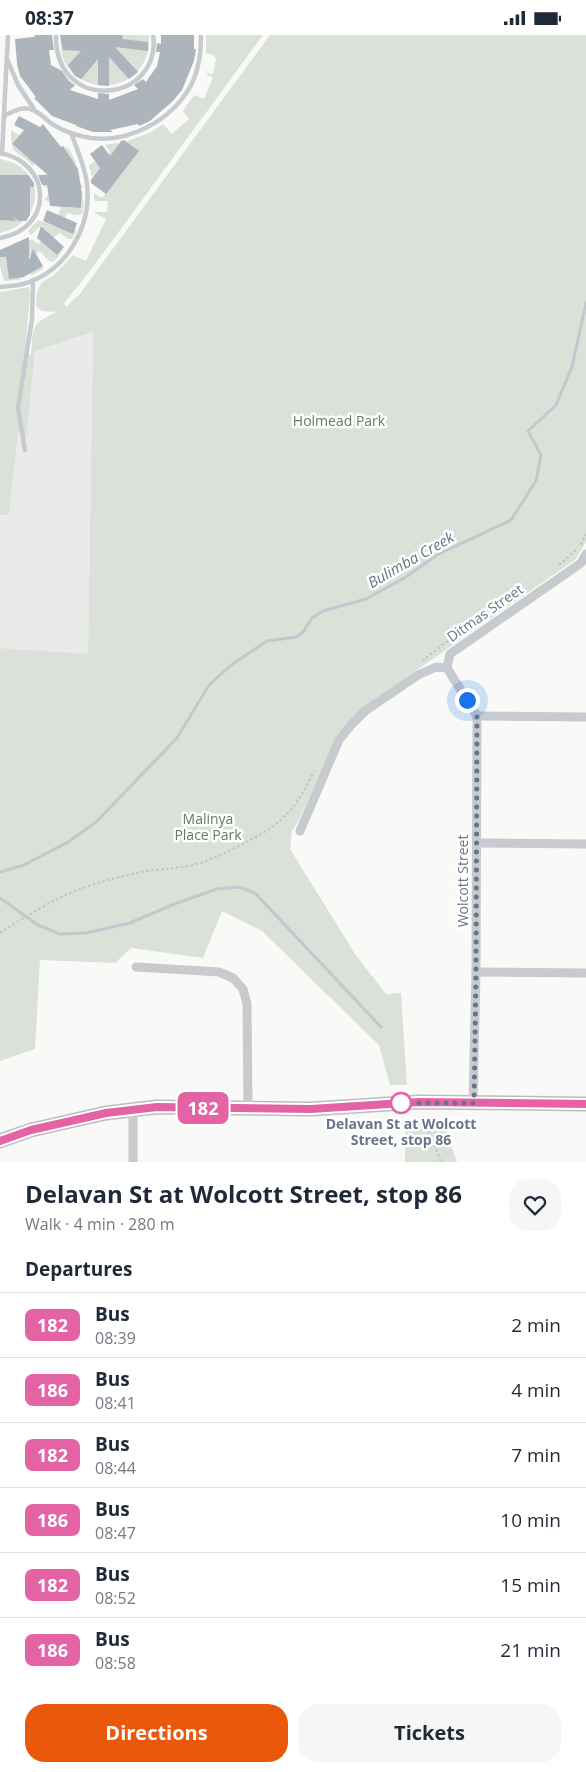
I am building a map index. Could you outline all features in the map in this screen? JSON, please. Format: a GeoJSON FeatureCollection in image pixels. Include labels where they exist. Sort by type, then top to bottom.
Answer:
{"type":"FeatureCollection","features":[{"type":"Feature","properties":{"kind":"street","name":"Ditmas Street"},"geometry":{"type":"LineString","coordinates":[[447,668],[450,654],[583,566],[586,553]]}},
{"type":"Feature","properties":{"kind":"street"},"geometry":{"type":"LineString","coordinates":[[300,831],[339,740],[352,724],[365,711],[418,675],[436,667],[447,668],[477,716],[586,717]]}},
{"type":"Feature","properties":{"kind":"street","name":"Wolcott Street"},"geometry":{"type":"LineString","coordinates":[[474,1103],[477,716]]}},
{"type":"Feature","properties":{"kind":"street"},"geometry":{"type":"LineString","coordinates":[[477,843],[586,844]]}},
{"type":"Feature","properties":{"kind":"street"},"geometry":{"type":"LineString","coordinates":[[136,967],[219,972],[233,979],[243,989],[247,1005],[248,1109]]}},
{"type":"Feature","properties":{"kind":"street"},"geometry":{"type":"LineString","coordinates":[[476,972],[586,973]]}},
{"type":"Feature","properties":{"kind":"street"},"geometry":{"type":"LineString","coordinates":[[0,1141],[31,1130],[106,1113],[157,1107],[311,1109],[419,1102],[586,1104]]}},
{"type":"Feature","properties":{"kind":"street"},"geometry":{"type":"LineString","coordinates":[[133,1162],[134,1109]]}},
{"type":"Feature","properties":{"kind":"lane"},"geometry":{"type":"LineString","coordinates":[[0,238],[15,234],[26,227],[36,213],[40,197],[34,174],[25,163],[1,154],[5,115],[8,35]]}},
{"type":"Feature","properties":{"kind":"lane"},"geometry":{"type":"LineString","coordinates":[[56,35],[56,50],[60,65],[70,77],[83,86],[98,91],[114,91],[122,88],[129,85],[142,74],[151,60],[154,43],[153,35]]}},
{"type":"Feature","properties":{"kind":"lane"},"geometry":{"type":"LineString","coordinates":[[5,115],[20,109],[29,108],[71,133],[92,138],[110,138],[132,134],[148,128],[162,119],[180,101],[190,86],[197,70],[201,35]]}},
{"type":"Feature","properties":{"kind":"lane"},"geometry":{"type":"LineString","coordinates":[[7,58],[18,85],[37,112]]}},
{"type":"Feature","properties":{"kind":"lane"},"geometry":{"type":"LineString","coordinates":[[0,287],[22,284],[33,280],[58,263],[72,249],[86,220],[87,182],[71,133]]}},
{"type":"Feature","properties":{"kind":"lane"},"geometry":{"type":"LineString","coordinates":[[25,450],[18,408],[32,319],[33,280]]}},
{"type":"Feature","properties":{"kind":"path"},"geometry":{"type":"LineString","coordinates":[[559,565],[580,546],[586,534]]}},
{"type":"Feature","properties":{"kind":"path"},"geometry":{"type":"LineString","coordinates":[[419,663],[504,603]]}},
{"type":"Feature","properties":{"kind":"path"},"geometry":{"type":"LineString","coordinates":[[0,933],[69,893],[93,885],[153,871],[190,866],[220,855],[262,835],[277,825],[299,800],[316,765]]}},
{"type":"Feature","properties":{"kind":"path"},"geometry":{"type":"LineString","coordinates":[[423,1117],[441,1162]]}},
{"type":"Feature","properties":{"kind":"shaded area"},"geometry":{"type":"Polygon","coordinates":[[[93,332],[88,655],[0,648],[0,515],[9,515],[18,433],[27,435],[35,351],[93,332]]]}},
{"type":"Feature","properties":{"kind":"green space"},"geometry":{"type":"Polygon","coordinates":[[[61,35],[149,35],[146,57],[136,73],[121,82],[104,85],[86,82],[72,72],[63,57],[61,35]]]}},
{"type":"Feature","properties":{"kind":"green space","name":"Holmead Park"},"geometry":{"type":"Polygon","coordinates":[[[206,35],[263,35],[90,271],[64,303],[66,307],[79,295],[270,35],[586,35],[586,542],[576,559],[361,709],[336,737],[299,820],[292,831],[290,849],[355,954],[386,994],[401,993],[407,1085],[390,1085],[379,1045],[262,931],[222,911],[203,958],[131,948],[115,963],[40,960],[35,1049],[0,1061],[0,648],[88,654],[93,332],[35,351],[27,435],[18,433],[9,515],[0,515],[0,292],[29,287],[25,354],[31,355],[34,328],[41,321],[56,312],[42,311],[36,306],[37,291],[42,282],[54,275],[73,255],[86,261],[106,219],[93,212],[107,212],[108,201],[94,201],[94,193],[102,198],[117,179],[101,167],[92,177],[89,165],[95,161],[97,164],[110,152],[105,145],[119,144],[109,157],[128,141],[151,132],[163,124],[172,134],[189,119],[183,111],[194,95],[204,99],[213,77],[207,75],[207,73],[213,74],[216,59],[214,55],[206,53],[206,35]]]}},
{"type":"Feature","properties":{"kind":"green space"},"geometry":{"type":"Polygon","coordinates":[[[11,130],[19,135],[12,145],[11,139],[11,130]]]}},
{"type":"Feature","properties":{"kind":"green space"},"geometry":{"type":"Polygon","coordinates":[[[12,145],[28,158],[72,160],[63,146],[69,149],[76,162],[65,186],[81,183],[83,187],[78,190],[65,207],[81,208],[82,196],[84,204],[82,214],[67,213],[64,222],[75,228],[76,232],[72,239],[59,233],[45,245],[57,255],[64,247],[53,262],[49,261],[40,251],[25,259],[32,272],[43,266],[43,269],[32,275],[28,273],[19,280],[4,281],[0,257],[32,239],[38,244],[49,233],[41,225],[31,235],[28,231],[38,220],[55,226],[61,206],[44,200],[47,196],[60,194],[47,185],[44,188],[41,177],[58,166],[33,162],[35,165],[33,166],[13,149],[12,145]]]}},
{"type":"Feature","properties":{"kind":"green space"},"geometry":{"type":"Polygon","coordinates":[[[0,159],[15,163],[22,168],[30,177],[35,197],[33,207],[28,216],[20,224],[0,233],[0,159]]]}},
{"type":"Feature","properties":{"kind":"green space"},"geometry":{"type":"Polygon","coordinates":[[[405,1119],[442,1119],[457,1162],[405,1162],[405,1119]]]}},
{"type":"Feature","properties":{"kind":"building"},"geometry":{"type":"Polygon","coordinates":[[[35,35],[52,35],[54,50],[49,50],[51,65],[62,71],[69,81],[75,85],[70,90],[98,99],[98,93],[109,94],[109,100],[138,89],[134,85],[143,79],[146,82],[157,66],[160,52],[156,52],[157,43],[161,44],[161,35],[194,35],[194,49],[196,49],[194,61],[182,90],[173,101],[150,121],[139,126],[138,124],[110,130],[113,132],[93,132],[52,116],[34,98],[36,97],[20,76],[15,39],[34,37],[35,35]]]}},
{"type":"Feature","properties":{"kind":"building"},"geometry":{"type":"Polygon","coordinates":[[[60,35],[123,35],[122,39],[148,42],[148,51],[115,47],[138,72],[129,79],[109,57],[109,86],[98,85],[98,59],[81,79],[75,76],[68,65],[81,51],[63,50],[60,35]]]}},
{"type":"Feature","properties":{"kind":"building"},"geometry":{"type":"Polygon","coordinates":[[[19,116],[40,127],[43,124],[61,147],[63,146],[78,169],[82,194],[81,208],[50,206],[47,185],[42,185],[38,175],[48,175],[12,144],[24,130],[14,125],[19,116]]]}},
{"type":"Feature","properties":{"kind":"building"},"geometry":{"type":"Polygon","coordinates":[[[124,140],[139,151],[106,194],[91,183],[91,180],[100,168],[90,154],[102,145],[110,156],[121,141],[124,140]]]}},
{"type":"Feature","properties":{"kind":"building"},"geometry":{"type":"Polygon","coordinates":[[[0,175],[28,175],[34,183],[34,187],[30,187],[30,215],[26,221],[18,221],[14,217],[16,221],[0,220],[0,175]]]}},
{"type":"Feature","properties":{"kind":"building"},"geometry":{"type":"Polygon","coordinates":[[[47,210],[77,223],[73,234],[43,221],[47,210]]]}},
{"type":"Feature","properties":{"kind":"building"},"geometry":{"type":"Polygon","coordinates":[[[41,226],[64,247],[57,255],[37,238],[41,226]]]}},
{"type":"Feature","properties":{"kind":"building"},"geometry":{"type":"Polygon","coordinates":[[[29,237],[29,260],[33,249],[43,266],[22,278],[9,279],[6,257],[0,257],[0,250],[29,237]]]}},
{"type":"Feature","properties":{"kind":"waterway","name":"Bulimba Creek"},"geometry":{"type":"LineString","coordinates":[[0,872],[24,865],[68,842],[96,822],[177,738],[209,685],[230,666],[267,641],[296,637],[303,632],[312,618],[323,611],[366,599],[406,577],[437,555],[511,520],[536,481],[541,455],[528,431],[556,405],[572,367],[586,303]]}},
{"type":"Feature","properties":{"kind":"waterway"},"geometry":{"type":"LineString","coordinates":[[0,898],[38,925],[60,934],[86,933],[130,923],[177,903],[217,889],[239,887],[255,893],[381,1027]]}},
{"type":"Feature","properties":{"kind":"bus line","name":"182"},"geometry":{"type":"LineString","coordinates":[[0,1141],[31,1130],[106,1113],[157,1107],[311,1109],[419,1102],[586,1104]]}},
{"type":"Feature","properties":{"kind":"place","name":"Delavan St at Wolcott Street, stop 86"},"geometry":{"type":"Point","coordinates":[401,1103]}},
{"type":"Feature","properties":{"kind":"route"},"geometry":{"type":"LineString","coordinates":[[401,1103],[474,1103],[477,716],[467,700]]}},
{"type":"Feature","properties":{"kind":"park label","name":"Malinya Place Park"},"geometry":{"type":"Point","coordinates":[208,828]}}]}
